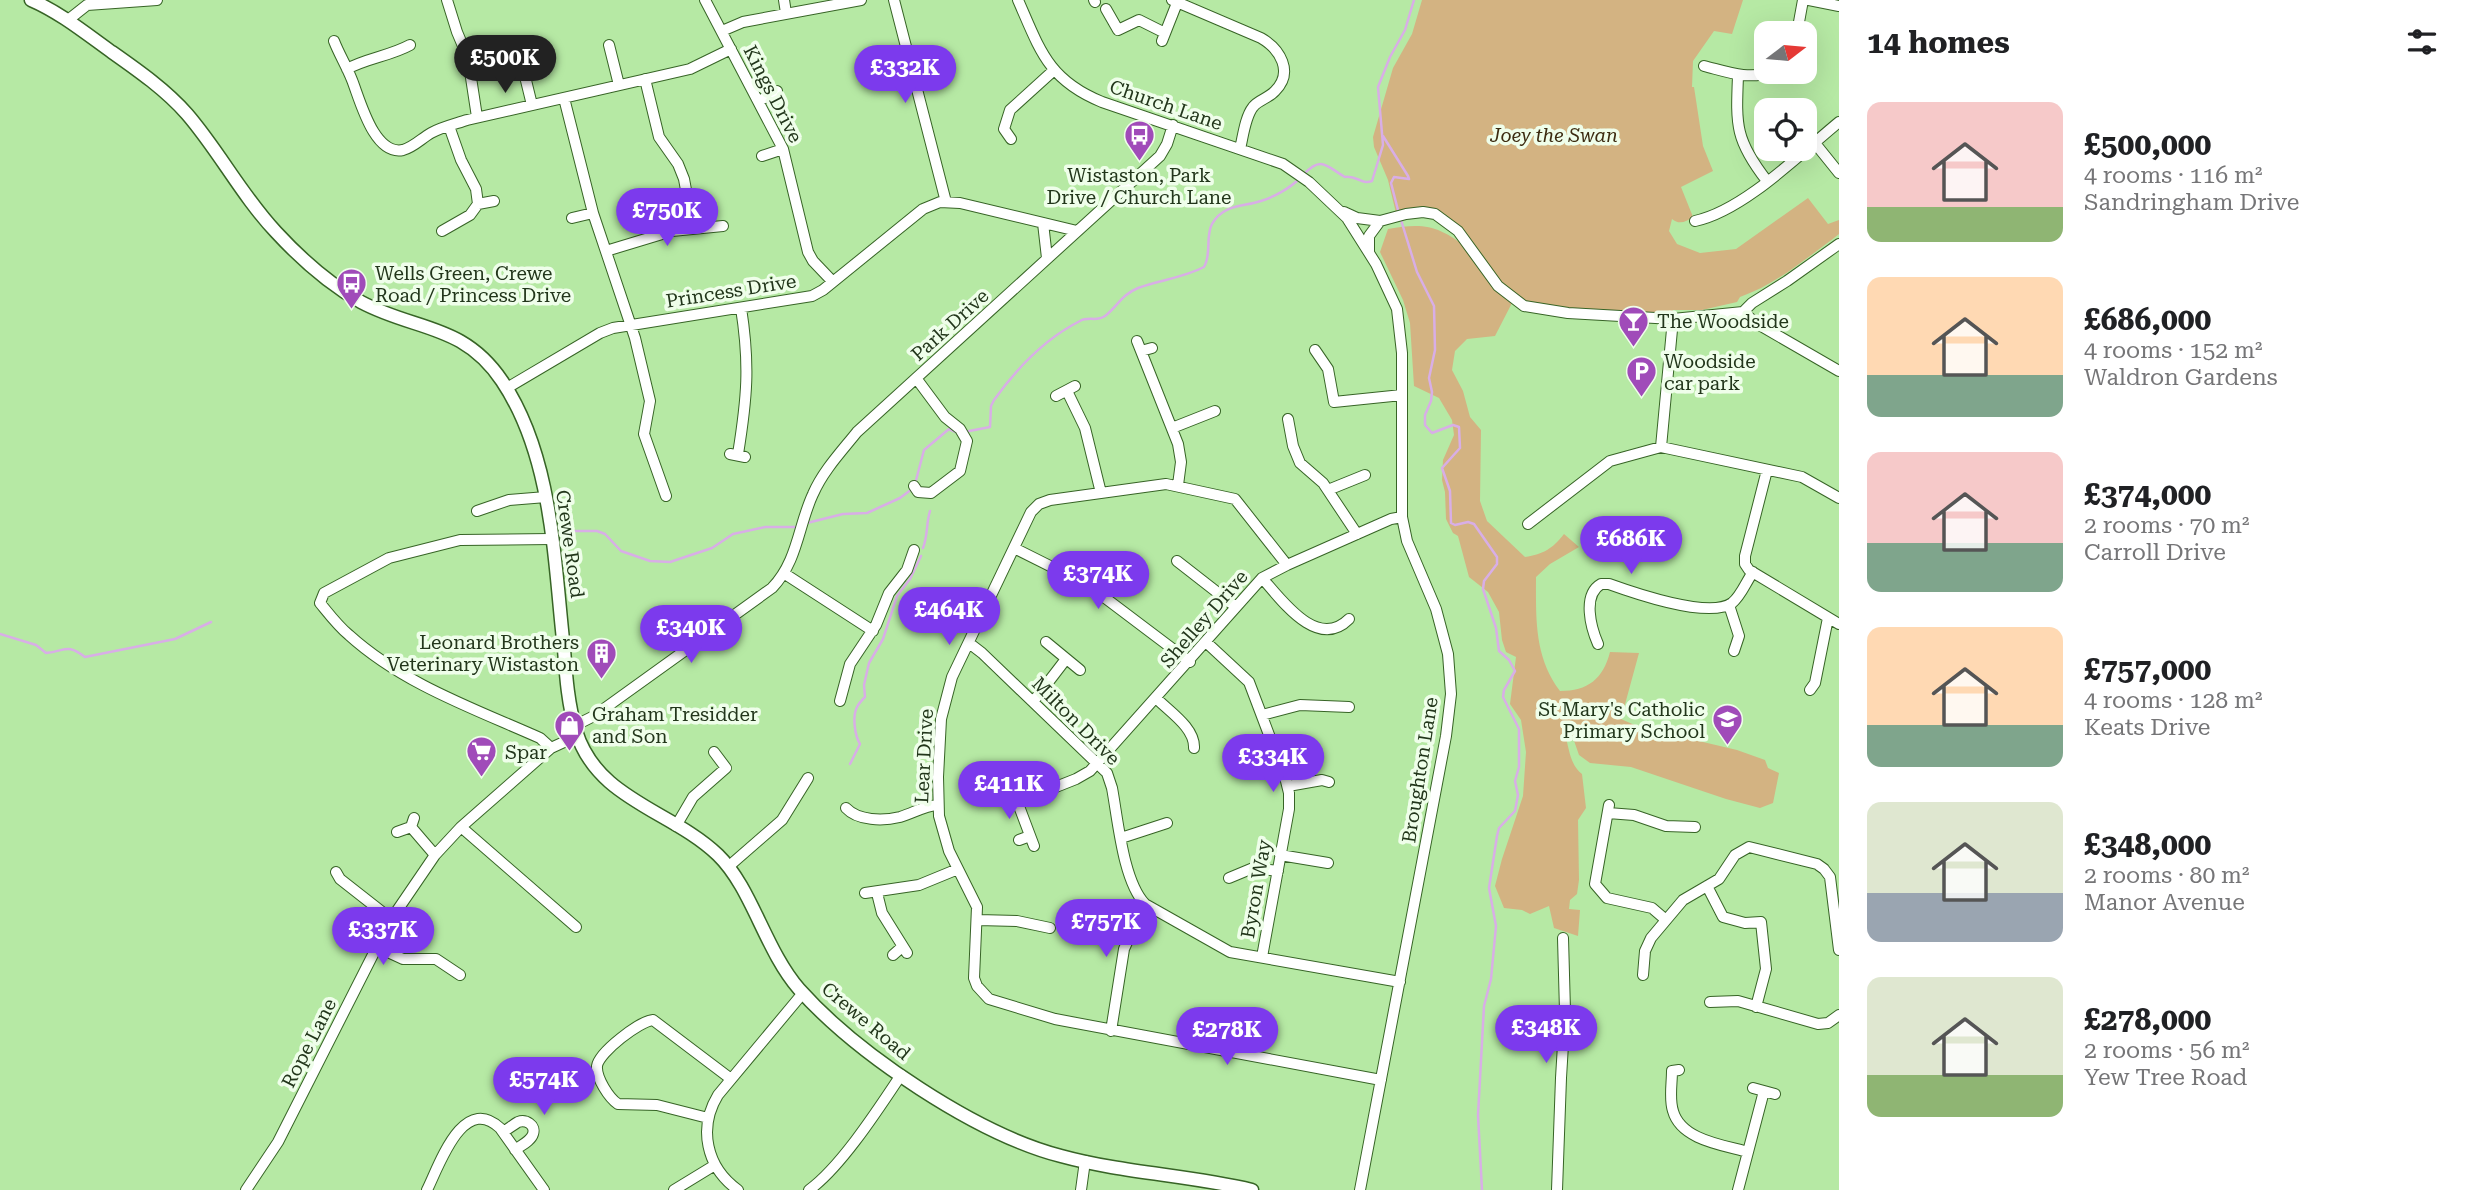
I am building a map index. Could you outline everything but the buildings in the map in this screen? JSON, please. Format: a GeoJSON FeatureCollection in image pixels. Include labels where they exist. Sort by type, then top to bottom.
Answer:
{"type":"FeatureCollection","features":[{"type":"Feature","properties":{"kind":"main road","name":"Crewe Road"},"geometry":{"type":"LineString","coordinates":[[31,0],[68,20],[157,86],[186,112],[266,222],[307,263],[360,301],[433,327],[460,340],[482,358],[507,388],[528,435],[546,497],[569,695],[576,731],[590,762],[613,787],[709,847],[728,867],[778,961],[803,993],[857,1042],[901,1075],[992,1129],[1044,1151],[1085,1161],[1252,1190]]}},
{"type":"Feature","properties":{"kind":"street"},"geometry":{"type":"LineString","coordinates":[[68,20],[87,5],[157,0]]}},
{"type":"Feature","properties":{"kind":"street"},"geometry":{"type":"LineString","coordinates":[[447,0],[468,58],[477,117]]}},
{"type":"Feature","properties":{"kind":"street","name":"Kings Drive"},"geometry":{"type":"LineString","coordinates":[[705,0],[783,149],[808,252],[833,282]]}},
{"type":"Feature","properties":{"kind":"street"},"geometry":{"type":"LineString","coordinates":[[784,0],[786,13]]}},
{"type":"Feature","properties":{"kind":"street"},"geometry":{"type":"LineString","coordinates":[[722,31],[743,22],[861,0]]}},
{"type":"Feature","properties":{"kind":"street"},"geometry":{"type":"LineString","coordinates":[[894,0],[946,202],[1077,230]]}},
{"type":"Feature","properties":{"kind":"street","name":"Church Lane"},"geometry":{"type":"LineString","coordinates":[[1018,0],[1040,49],[1054,71],[1068,85],[1086,96],[1283,164],[1298,173],[1338,208]]}},
{"type":"Feature","properties":{"kind":"street"},"geometry":{"type":"LineString","coordinates":[[1799,21],[1803,0]]}},
{"type":"Feature","properties":{"kind":"street"},"geometry":{"type":"LineString","coordinates":[[1809,0],[1839,6]]}},
{"type":"Feature","properties":{"kind":"street"},"geometry":{"type":"LineString","coordinates":[[1107,9],[1118,30],[1139,20],[1163,37],[1174,2],[1192,4],[1273,45],[1283,60],[1284,69],[1278,88],[1254,106],[1240,149]]}},
{"type":"Feature","properties":{"kind":"street"},"geometry":{"type":"LineString","coordinates":[[334,41],[360,104],[379,139],[389,148],[396,150],[409,148],[434,132],[477,117],[698,66],[731,48]]}},
{"type":"Feature","properties":{"kind":"street"},"geometry":{"type":"LineString","coordinates":[[608,43],[619,85]]}},
{"type":"Feature","properties":{"kind":"street"},"geometry":{"type":"LineString","coordinates":[[347,69],[410,45]]}},
{"type":"Feature","properties":{"kind":"street"},"geometry":{"type":"LineString","coordinates":[[521,59],[532,105]]}},
{"type":"Feature","properties":{"kind":"street"},"geometry":{"type":"LineString","coordinates":[[1704,66],[1738,76],[1754,76]]}},
{"type":"Feature","properties":{"kind":"street"},"geometry":{"type":"LineString","coordinates":[[1011,139],[1004,129],[1010,110],[1054,71]]}},
{"type":"Feature","properties":{"kind":"street"},"geometry":{"type":"LineString","coordinates":[[1738,76],[1736,113],[1739,133],[1748,156],[1767,181]]}},
{"type":"Feature","properties":{"kind":"street"},"geometry":{"type":"LineString","coordinates":[[645,79],[659,137],[678,164],[684,180],[693,228]]}},
{"type":"Feature","properties":{"kind":"street"},"geometry":{"type":"LineString","coordinates":[[759,101],[777,92]]}},
{"type":"Feature","properties":{"kind":"street"},"geometry":{"type":"LineString","coordinates":[[564,98],[593,213],[632,324],[650,401],[644,435],[667,496]]}},
{"type":"Feature","properties":{"kind":"street"},"geometry":{"type":"LineString","coordinates":[[1817,140],[1839,122]]}},
{"type":"Feature","properties":{"kind":"street","name":"Park Drive"},"geometry":{"type":"LineString","coordinates":[[785,574],[814,492],[828,468],[857,432],[1160,156],[1167,144],[1172,125]]}},
{"type":"Feature","properties":{"kind":"street"},"geometry":{"type":"LineString","coordinates":[[449,126],[461,160],[476,189],[478,204]]}},
{"type":"Feature","properties":{"kind":"street"},"geometry":{"type":"LineString","coordinates":[[1817,145],[1839,173]]}},
{"type":"Feature","properties":{"kind":"street"},"geometry":{"type":"LineString","coordinates":[[762,156],[783,149]]}},
{"type":"Feature","properties":{"kind":"street"},"geometry":{"type":"LineString","coordinates":[[1695,221],[1730,208],[1792,161]]}},
{"type":"Feature","properties":{"kind":"street"},"geometry":{"type":"LineString","coordinates":[[442,231],[470,215],[478,204],[494,201]]}},
{"type":"Feature","properties":{"kind":"street","name":"Princess Drive"},"geometry":{"type":"LineString","coordinates":[[507,388],[600,333],[632,324],[812,296],[923,209],[946,202]]}},
{"type":"Feature","properties":{"kind":"street"},"geometry":{"type":"LineString","coordinates":[[1338,208],[1357,218],[1380,221],[1406,214],[1435,214],[1449,222],[1468,241],[1480,264],[1498,286],[1524,306],[1568,313],[1673,319],[1743,312],[1752,303],[1839,244]]}},
{"type":"Feature","properties":{"kind":"street","name":"Broughton Lane"},"geometry":{"type":"LineString","coordinates":[[1338,208],[1370,252],[1399,317],[1402,345],[1402,517],[1409,548],[1441,624],[1451,681],[1446,736],[1360,1190]]}},
{"type":"Feature","properties":{"kind":"street"},"geometry":{"type":"LineString","coordinates":[[572,218],[593,213]]}},
{"type":"Feature","properties":{"kind":"street"},"geometry":{"type":"LineString","coordinates":[[1370,252],[1369,236],[1380,221]]}},
{"type":"Feature","properties":{"kind":"street"},"geometry":{"type":"LineString","coordinates":[[1042,223],[1047,258]]}},
{"type":"Feature","properties":{"kind":"street"},"geometry":{"type":"LineString","coordinates":[[606,251],[654,235],[723,226]]}},
{"type":"Feature","properties":{"kind":"street"},"geometry":{"type":"LineString","coordinates":[[738,455],[748,380],[748,355],[741,308]]}},
{"type":"Feature","properties":{"kind":"street"},"geometry":{"type":"LineString","coordinates":[[1743,312],[1756,323],[1839,371]]}},
{"type":"Feature","properties":{"kind":"street"},"geometry":{"type":"LineString","coordinates":[[1661,447],[1673,319]]}},
{"type":"Feature","properties":{"kind":"street"},"geometry":{"type":"LineString","coordinates":[[1143,347],[1172,428],[1181,462],[1178,485]]}},
{"type":"Feature","properties":{"kind":"street"},"geometry":{"type":"LineString","coordinates":[[1315,350],[1328,369],[1334,402],[1402,395]]}},
{"type":"Feature","properties":{"kind":"street"},"geometry":{"type":"LineString","coordinates":[[914,486],[918,492],[931,493],[960,471],[967,441],[916,379]]}},
{"type":"Feature","properties":{"kind":"street"},"geometry":{"type":"LineString","coordinates":[[1056,396],[1071,388],[1085,428],[1101,493]]}},
{"type":"Feature","properties":{"kind":"street"},"geometry":{"type":"LineString","coordinates":[[1172,428],[1215,411]]}},
{"type":"Feature","properties":{"kind":"street"},"geometry":{"type":"LineString","coordinates":[[1288,419],[1294,433],[1295,453],[1304,468],[1328,490],[1357,534]]}},
{"type":"Feature","properties":{"kind":"street"},"geometry":{"type":"LineString","coordinates":[[1528,524],[1610,461],[1661,447],[1810,480],[1839,498]]}},
{"type":"Feature","properties":{"kind":"street"},"geometry":{"type":"LineString","coordinates":[[1767,470],[1745,564],[1753,572],[1839,624]]}},
{"type":"Feature","properties":{"kind":"street"},"geometry":{"type":"LineString","coordinates":[[1328,490],[1354,483],[1365,475]]}},
{"type":"Feature","properties":{"kind":"street","name":"Lear Drive"},"geometry":{"type":"LineString","coordinates":[[1287,565],[1235,499],[1178,485],[1166,484],[1050,500],[1036,506],[952,677],[944,703],[940,731],[938,805],[941,827],[975,901],[978,920],[974,978],[986,997],[1055,1019],[1111,1031],[1381,1080]]}},
{"type":"Feature","properties":{"kind":"street"},"geometry":{"type":"LineString","coordinates":[[477,511],[509,500],[546,497]]}},
{"type":"Feature","properties":{"kind":"street","name":"Shelley Drive"},"geometry":{"type":"LineString","coordinates":[[1018,802],[1076,779],[1097,764],[1262,579],[1357,534],[1402,517]]}},
{"type":"Feature","properties":{"kind":"street"},"geometry":{"type":"LineString","coordinates":[[551,748],[540,738],[427,688],[393,668],[349,635],[320,603],[324,593],[389,558],[460,540],[552,539]]}},
{"type":"Feature","properties":{"kind":"street"},"geometry":{"type":"LineString","coordinates":[[1014,548],[1088,585],[1190,662]]}},
{"type":"Feature","properties":{"kind":"street"},"geometry":{"type":"LineString","coordinates":[[840,701],[850,664],[873,631],[889,593],[911,562],[914,550]]}},
{"type":"Feature","properties":{"kind":"street"},"geometry":{"type":"LineString","coordinates":[[1177,561],[1237,607]]}},
{"type":"Feature","properties":{"kind":"street"},"geometry":{"type":"LineString","coordinates":[[1598,644],[1590,613],[1594,591],[1601,584],[1684,606],[1721,608],[1739,596],[1753,572]]}},
{"type":"Feature","properties":{"kind":"street"},"geometry":{"type":"LineString","coordinates":[[785,574],[873,631]]}},
{"type":"Feature","properties":{"kind":"street","name":"Rope Lane"},"geometry":{"type":"LineString","coordinates":[[246,1190],[278,1142],[391,919],[435,855],[461,827],[551,748],[764,594],[785,574]]}},
{"type":"Feature","properties":{"kind":"street"},"geometry":{"type":"LineString","coordinates":[[1262,579],[1306,624],[1325,628],[1347,623]]}},
{"type":"Feature","properties":{"kind":"street"},"geometry":{"type":"LineString","coordinates":[[1729,605],[1738,630],[1734,651]]}},
{"type":"Feature","properties":{"kind":"street"},"geometry":{"type":"LineString","coordinates":[[1810,690],[1815,683],[1828,618]]}},
{"type":"Feature","properties":{"kind":"street"},"geometry":{"type":"LineString","coordinates":[[1046,642],[1080,670]]}},
{"type":"Feature","properties":{"kind":"street","name":"Milton Drive"},"geometry":{"type":"LineString","coordinates":[[969,643],[1107,773],[1132,885],[1138,896],[1152,908],[1223,949],[1400,982]]}},
{"type":"Feature","properties":{"kind":"street","name":"Byron Way"},"geometry":{"type":"LineString","coordinates":[[1206,643],[1246,677],[1288,786],[1289,809],[1262,957]]}},
{"type":"Feature","properties":{"kind":"street"},"geometry":{"type":"LineString","coordinates":[[1033,702],[1066,659]]}},
{"type":"Feature","properties":{"kind":"street"},"geometry":{"type":"LineString","coordinates":[[1157,699],[1187,728],[1194,739],[1194,748]]}},
{"type":"Feature","properties":{"kind":"street"},"geometry":{"type":"LineString","coordinates":[[1262,715],[1300,705],[1349,707]]}},
{"type":"Feature","properties":{"kind":"street"},"geometry":{"type":"LineString","coordinates":[[676,826],[693,797],[726,768],[714,752]]}},
{"type":"Feature","properties":{"kind":"street"},"geometry":{"type":"LineString","coordinates":[[728,867],[782,820],[808,778]]}},
{"type":"Feature","properties":{"kind":"street"},"geometry":{"type":"LineString","coordinates":[[1288,786],[1322,780],[1329,782]]}},
{"type":"Feature","properties":{"kind":"street"},"geometry":{"type":"LineString","coordinates":[[1012,785],[1032,841],[1019,840]]}},
{"type":"Feature","properties":{"kind":"street"},"geometry":{"type":"LineString","coordinates":[[848,812],[860,818],[892,818],[923,806],[938,805]]}},
{"type":"Feature","properties":{"kind":"street"},"geometry":{"type":"LineString","coordinates":[[1666,920],[1652,908],[1607,898],[1595,884],[1609,809],[1666,826],[1695,827]]}},
{"type":"Feature","properties":{"kind":"street"},"geometry":{"type":"LineString","coordinates":[[397,832],[413,822],[435,855]]}},
{"type":"Feature","properties":{"kind":"street"},"geometry":{"type":"LineString","coordinates":[[1121,838],[1166,823]]}},
{"type":"Feature","properties":{"kind":"street"},"geometry":{"type":"LineString","coordinates":[[461,827],[576,927]]}},
{"type":"Feature","properties":{"kind":"street"},"geometry":{"type":"LineString","coordinates":[[1643,975],[1647,946],[1683,900],[1722,876],[1738,852],[1752,847],[1817,864],[1835,882],[1839,950]]}},
{"type":"Feature","properties":{"kind":"street"},"geometry":{"type":"LineString","coordinates":[[1280,855],[1328,863]]}},
{"type":"Feature","properties":{"kind":"street"},"geometry":{"type":"LineString","coordinates":[[1234,878],[1253,868],[1278,871]]}},
{"type":"Feature","properties":{"kind":"street"},"geometry":{"type":"LineString","coordinates":[[865,894],[919,885],[958,869]]}},
{"type":"Feature","properties":{"kind":"street"},"geometry":{"type":"LineString","coordinates":[[335,872],[340,879],[391,919]]}},
{"type":"Feature","properties":{"kind":"street"},"geometry":{"type":"LineString","coordinates":[[1707,886],[1723,917],[1745,923],[1762,917],[1766,969],[1756,1007]]}},
{"type":"Feature","properties":{"kind":"street"},"geometry":{"type":"LineString","coordinates":[[877,893],[882,913],[904,950],[893,955]]}},
{"type":"Feature","properties":{"kind":"street"},"geometry":{"type":"LineString","coordinates":[[1111,1031],[1124,950],[1129,938],[1152,908]]}},
{"type":"Feature","properties":{"kind":"street"},"geometry":{"type":"LineString","coordinates":[[978,920],[1050,928]]}},
{"type":"Feature","properties":{"kind":"street"},"geometry":{"type":"LineString","coordinates":[[1557,1190],[1565,1011],[1563,938]]}},
{"type":"Feature","properties":{"kind":"street"},"geometry":{"type":"LineString","coordinates":[[377,947],[403,959],[436,959],[460,975]]}},
{"type":"Feature","properties":{"kind":"street"},"geometry":{"type":"LineString","coordinates":[[738,1190],[725,1180],[715,1165],[708,1147],[708,1118],[715,1099],[803,993]]}},
{"type":"Feature","properties":{"kind":"street"},"geometry":{"type":"LineString","coordinates":[[1710,1002],[1732,1000],[1818,1024],[1828,1023],[1839,1015]]}},
{"type":"Feature","properties":{"kind":"street"},"geometry":{"type":"LineString","coordinates":[[708,1118],[657,1105],[618,1104],[608,1094],[598,1070],[600,1058],[636,1026],[653,1020],[731,1079]]}},
{"type":"Feature","properties":{"kind":"street"},"geometry":{"type":"LineString","coordinates":[[1672,1070],[1672,1109],[1681,1126],[1694,1135],[1748,1153]]}},
{"type":"Feature","properties":{"kind":"street"},"geometry":{"type":"LineString","coordinates":[[810,1190],[848,1149],[901,1075]]}},
{"type":"Feature","properties":{"kind":"street"},"geometry":{"type":"LineString","coordinates":[[1738,1190],[1770,1093],[1753,1088]]}},
{"type":"Feature","properties":{"kind":"street"},"geometry":{"type":"LineString","coordinates":[[427,1190],[457,1132],[463,1125],[476,1119],[486,1119],[496,1124],[544,1190]]}},
{"type":"Feature","properties":{"kind":"street"},"geometry":{"type":"LineString","coordinates":[[503,1132],[521,1121],[532,1126],[531,1138],[515,1150]]}},
{"type":"Feature","properties":{"kind":"street"},"geometry":{"type":"LineString","coordinates":[[1081,1190],[1085,1161]]}},
{"type":"Feature","properties":{"kind":"street"},"geometry":{"type":"LineString","coordinates":[[674,1190],[715,1165]]}},
{"type":"Feature","properties":{"kind":"green space","name":"Joey the Swan"},"geometry":{"type":"Polygon","coordinates":[[[1422,0],[1743,0],[1732,34],[1714,31],[1693,61],[1692,87],[1703,146],[1713,171],[1681,187],[1693,217],[1682,222],[1672,219],[1669,231],[1677,244],[1700,253],[1736,249],[1808,198],[1828,224],[1839,220],[1839,234],[1789,271],[1740,297],[1737,302],[1702,310],[1673,310],[1673,319],[1568,313],[1513,301],[1495,336],[1467,339],[1455,351],[1452,370],[1463,391],[1470,417],[1481,430],[1480,501],[1487,521],[1525,557],[1547,550],[1564,534],[1579,547],[1550,564],[1536,577],[1538,637],[1545,665],[1560,691],[1579,689],[1593,682],[1603,669],[1610,652],[1639,653],[1621,719],[1655,734],[1737,750],[1765,760],[1768,768],[1779,773],[1773,803],[1760,808],[1631,767],[1590,763],[1579,755],[1572,735],[1565,734],[1572,761],[1582,774],[1586,808],[1578,820],[1579,880],[1577,894],[1570,900],[1569,909],[1580,910],[1578,936],[1554,928],[1549,906],[1530,914],[1504,908],[1495,886],[1523,796],[1526,752],[1521,720],[1510,704],[1516,657],[1506,652],[1499,612],[1488,592],[1469,577],[1458,536],[1453,533],[1446,519],[1443,460],[1454,435],[1452,420],[1439,398],[1414,386],[1410,323],[1403,300],[1380,252],[1388,229],[1412,226],[1440,231],[1469,249],[1435,214],[1396,213],[1388,180],[1374,147],[1373,137],[1393,68],[1412,34],[1422,0]]]}},
{"type":"Feature","properties":{"kind":"waterway"},"geometry":{"type":"LineString","coordinates":[[1304,174],[1320,164],[1345,177],[1372,181],[1383,145],[1378,87],[1405,30],[1414,0]]}},
{"type":"Feature","properties":{"kind":"waterway"},"geometry":{"type":"LineString","coordinates":[[1383,136],[1409,179],[1394,177],[1391,183],[1399,214]]}},
{"type":"Feature","properties":{"kind":"waterway"},"geometry":{"type":"LineString","coordinates":[[964,432],[990,427],[994,400],[1043,345],[1083,320],[1105,316],[1124,297],[1138,288],[1204,267],[1208,256],[1210,229],[1222,213],[1271,197],[1299,179]]}},
{"type":"Feature","properties":{"kind":"waterway"},"geometry":{"type":"LineString","coordinates":[[1401,220],[1417,272],[1434,306],[1435,350],[1429,378],[1432,392],[1425,425],[1432,433],[1453,425],[1459,427],[1460,448],[1442,468],[1450,491],[1451,523],[1474,524],[1497,557],[1497,564],[1484,581],[1483,589],[1496,628],[1499,651],[1509,660],[1515,671],[1503,697],[1519,729],[1519,767],[1515,781],[1518,795],[1515,811],[1499,828],[1489,888],[1496,926],[1491,979],[1484,1006],[1478,1115],[1482,1190]]}},
{"type":"Feature","properties":{"kind":"waterway"},"geometry":{"type":"LineString","coordinates":[[915,484],[924,450],[949,429],[958,433]]}},
{"type":"Feature","properties":{"kind":"waterway"},"geometry":{"type":"LineString","coordinates":[[807,523],[843,514],[867,513],[900,498],[912,489]]}},
{"type":"Feature","properties":{"kind":"waterway"},"geometry":{"type":"LineString","coordinates":[[923,548],[930,511]]}},
{"type":"Feature","properties":{"kind":"waterway"},"geometry":{"type":"LineString","coordinates":[[560,531],[597,531],[605,534],[621,551],[650,561],[670,562],[712,548],[733,534],[765,527],[798,527]]}},
{"type":"Feature","properties":{"kind":"waterway"},"geometry":{"type":"LineString","coordinates":[[850,764],[860,744],[855,711],[865,697],[864,685],[869,663],[883,639],[897,596],[910,579],[921,556]]}},
{"type":"Feature","properties":{"kind":"waterway"},"geometry":{"type":"LineString","coordinates":[[0,634],[36,645],[46,653],[70,649],[85,657],[175,639],[211,622]]}},
{"type":"Feature","properties":{"kind":"place","name":"Wistaston, Park Drive / Church Lane"},"geometry":{"type":"Point","coordinates":[1139,163]}},
{"type":"Feature","properties":{"kind":"place","name":"Wells Green, Crewe Road / Princess Drive"},"geometry":{"type":"Point","coordinates":[352,311]}},
{"type":"Feature","properties":{"kind":"place","name":"The Woodside"},"geometry":{"type":"Point","coordinates":[1634,348]}},
{"type":"Feature","properties":{"kind":"place","name":"Woodside car park"},"geometry":{"type":"Point","coordinates":[1641,399]}},
{"type":"Feature","properties":{"kind":"place","name":"Leonard Brothers Veterinary Wistaston"},"geometry":{"type":"Point","coordinates":[602,680]}},
{"type":"Feature","properties":{"kind":"place","name":"St Mary's Catholic Primary School"},"geometry":{"type":"Point","coordinates":[1728,747]}},
{"type":"Feature","properties":{"kind":"place","name":"Graham Tresidder and Son"},"geometry":{"type":"Point","coordinates":[569,752]}},
{"type":"Feature","properties":{"kind":"place","name":"Spar"},"geometry":{"type":"Point","coordinates":[482,779]}}]}
